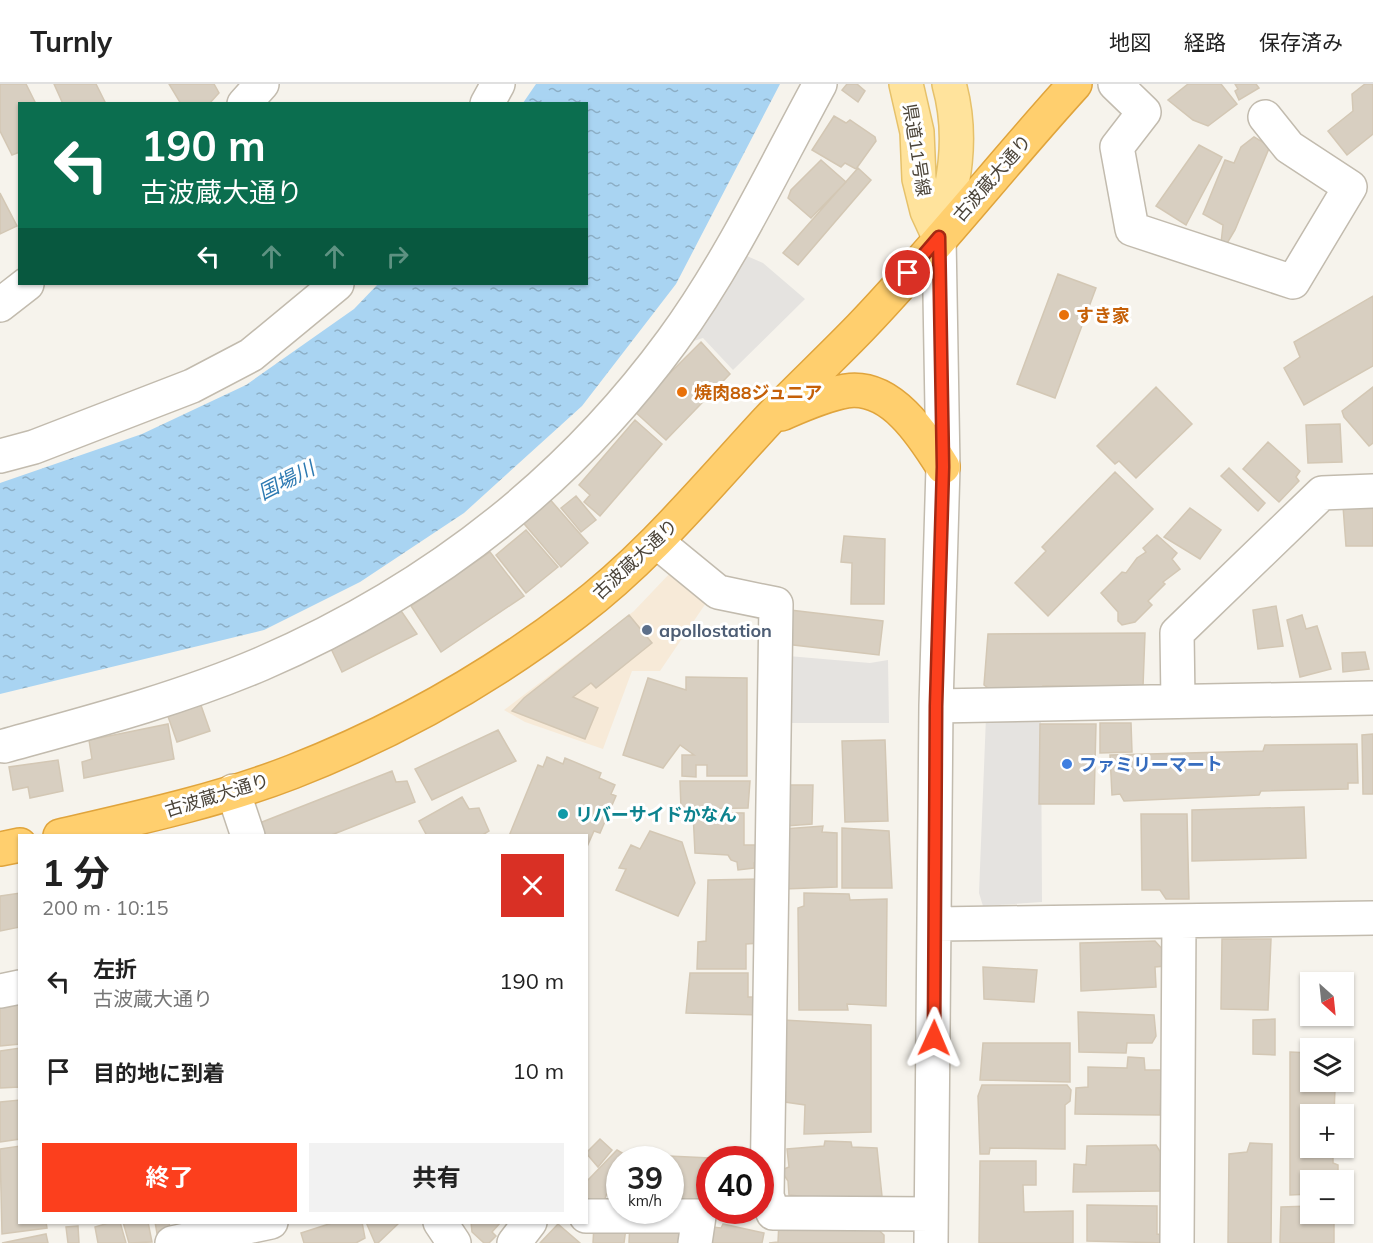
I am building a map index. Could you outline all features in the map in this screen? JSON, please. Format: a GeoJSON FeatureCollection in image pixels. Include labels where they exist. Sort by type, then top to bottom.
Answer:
{"type":"FeatureCollection","features":[{"type":"Feature","properties":{"kind":"highway","name":"古波蔵大通り"},"geometry":{"type":"LineString","coordinates":[[77,834],[156,825],[233,791],[291,772],[364,741],[483,675],[576,613],[657,542],[770,419],[861,327],[1075,84]]}},
{"type":"Feature","properties":{"kind":"highway"},"geometry":{"type":"LineString","coordinates":[[770,419],[810,402],[848,391],[866,393],[895,407],[921,433],[943,467]]}},
{"type":"Feature","properties":{"kind":"highway"},"geometry":{"type":"LineString","coordinates":[[0,849],[18,845]]}},
{"type":"Feature","properties":{"kind":"main road","name":"県道11号線"},"geometry":{"type":"LineString","coordinates":[[906,84],[917,132],[919,179],[927,211],[939,237]]}},
{"type":"Feature","properties":{"kind":"main road","name":"県道11号線"},"geometry":{"type":"LineString","coordinates":[[939,237],[954,189],[958,137],[949,84]]}},
{"type":"Feature","properties":{"kind":"street"},"geometry":{"type":"LineString","coordinates":[[246,102],[262,84]]}},
{"type":"Feature","properties":{"kind":"street"},"geometry":{"type":"LineString","coordinates":[[488,102],[498,84]]}},
{"type":"Feature","properties":{"kind":"street"},"geometry":{"type":"LineString","coordinates":[[4,746],[129,711],[262,663],[405,590],[486,534],[572,460],[673,340],[731,248],[820,84]]}},
{"type":"Feature","properties":{"kind":"street"},"geometry":{"type":"LineString","coordinates":[[1115,84],[1144,112],[1117,147],[1132,229],[1293,282],[1350,187],[1289,147],[1265,117]]}},
{"type":"Feature","properties":{"kind":"street"},"geometry":{"type":"LineString","coordinates":[[657,542],[718,592],[776,604],[767,1196],[773,1213],[931,1228],[936,924],[936,706],[943,467],[939,237]]}},
{"type":"Feature","properties":{"kind":"street"},"geometry":{"type":"LineString","coordinates":[[0,305],[26,285]]}},
{"type":"Feature","properties":{"kind":"street"},"geometry":{"type":"LineString","coordinates":[[0,456],[34,447],[192,386],[252,355],[336,285]]}},
{"type":"Feature","properties":{"kind":"street"},"geometry":{"type":"LineString","coordinates":[[1178,701],[1177,633],[1322,493],[1373,491]]}},
{"type":"Feature","properties":{"kind":"street"},"geometry":{"type":"LineString","coordinates":[[936,706],[1373,698]]}},
{"type":"Feature","properties":{"kind":"street"},"geometry":{"type":"LineString","coordinates":[[233,791],[247,834]]}},
{"type":"Feature","properties":{"kind":"street"},"geometry":{"type":"LineString","coordinates":[[936,924],[1373,918]]}},
{"type":"Feature","properties":{"kind":"street"},"geometry":{"type":"LineString","coordinates":[[1177,1243],[1179,921]]}},
{"type":"Feature","properties":{"kind":"street"},"geometry":{"type":"LineString","coordinates":[[0,991],[18,987]]}},
{"type":"Feature","properties":{"kind":"street"},"geometry":{"type":"LineString","coordinates":[[588,1216],[699,1216],[695,1243]]}},
{"type":"Feature","properties":{"kind":"street"},"geometry":{"type":"LineString","coordinates":[[172,1243],[262,1224]]}},
{"type":"Feature","properties":{"kind":"street"},"geometry":{"type":"LineString","coordinates":[[441,1224],[454,1243]]}},
{"type":"Feature","properties":{"kind":"street"},"geometry":{"type":"LineString","coordinates":[[514,1243],[528,1224]]}},
{"type":"Feature","properties":{"kind":"shaded area"},"geometry":{"type":"Polygon","coordinates":[[[740,253],[763,263],[805,299],[733,370],[703,338],[684,344],[740,253]]]}},
{"type":"Feature","properties":{"kind":"shaded area"},"geometry":{"type":"Polygon","coordinates":[[[672,571],[708,600],[660,671],[632,671],[603,749],[525,722],[504,710],[634,611],[672,571]]]}},
{"type":"Feature","properties":{"kind":"shaded area"},"geometry":{"type":"Polygon","coordinates":[[[788,656],[870,663],[888,660],[889,723],[792,723],[788,656]]]}},
{"type":"Feature","properties":{"kind":"shaded area"},"geometry":{"type":"Polygon","coordinates":[[[1041,716],[1042,902],[983,906],[979,893],[986,717],[1041,716]]]}},
{"type":"Feature","properties":{"kind":"water","name":"国場川"},"geometry":{"type":"Polygon","coordinates":[[[536,84],[780,84],[676,284],[582,406],[464,513],[360,582],[264,630],[0,694],[0,483],[142,434],[246,385],[354,309],[377,285],[588,285],[588,102],[524,102],[536,84]]]}},
{"type":"Feature","properties":{"kind":"building"},"geometry":{"type":"Polygon","coordinates":[[[0,84],[26,84],[35,102],[18,102],[18,153],[12,155],[0,131],[0,84]]]}},
{"type":"Feature","properties":{"kind":"building"},"geometry":{"type":"Polygon","coordinates":[[[54,84],[96,84],[105,102],[62,102],[54,84]]]}},
{"type":"Feature","properties":{"kind":"building"},"geometry":{"type":"Polygon","coordinates":[[[169,84],[214,84],[219,93],[211,102],[180,102],[169,84]]]}},
{"type":"Feature","properties":{"kind":"building"},"geometry":{"type":"Polygon","coordinates":[[[847,84],[857,84],[865,91],[858,102],[842,90],[847,84]]]}},
{"type":"Feature","properties":{"kind":"building"},"geometry":{"type":"Polygon","coordinates":[[[1188,84],[1221,84],[1237,104],[1208,126],[1193,120],[1168,100],[1188,84]]]}},
{"type":"Feature","properties":{"kind":"building"},"geometry":{"type":"Polygon","coordinates":[[[1235,84],[1256,84],[1259,88],[1239,100],[1235,84]]]}},
{"type":"Feature","properties":{"kind":"building"},"geometry":{"type":"Polygon","coordinates":[[[1365,84],[1373,84],[1373,134],[1347,155],[1328,131],[1353,111],[1352,94],[1365,84]]]}},
{"type":"Feature","properties":{"kind":"building"},"geometry":{"type":"Polygon","coordinates":[[[834,116],[846,123],[850,120],[875,137],[876,141],[856,169],[845,163],[841,167],[812,150],[834,116]]]}},
{"type":"Feature","properties":{"kind":"building"},"geometry":{"type":"Polygon","coordinates":[[[1254,137],[1270,146],[1235,230],[1226,245],[1221,243],[1223,225],[1203,214],[1225,160],[1234,163],[1241,147],[1254,137]]]}},
{"type":"Feature","properties":{"kind":"building"},"geometry":{"type":"Polygon","coordinates":[[[1199,145],[1222,157],[1186,225],[1156,206],[1199,145]]]}},
{"type":"Feature","properties":{"kind":"building"},"geometry":{"type":"Polygon","coordinates":[[[821,160],[846,182],[811,218],[788,198],[791,190],[821,160]]]}},
{"type":"Feature","properties":{"kind":"building"},"geometry":{"type":"Polygon","coordinates":[[[858,168],[871,180],[798,265],[783,253],[858,168]]]}},
{"type":"Feature","properties":{"kind":"building"},"geometry":{"type":"Polygon","coordinates":[[[0,193],[17,226],[0,234],[0,193]]]}},
{"type":"Feature","properties":{"kind":"building","name":"すき家"},"geometry":{"type":"Polygon","coordinates":[[[1058,274],[1096,288],[1055,398],[1017,384],[1058,274]]]}},
{"type":"Feature","properties":{"kind":"building"},"geometry":{"type":"Polygon","coordinates":[[[1373,296],[1373,366],[1304,405],[1284,368],[1300,357],[1294,342],[1373,296]]]}},
{"type":"Feature","properties":{"kind":"building","name":"焼肉88ジュニア"},"geometry":{"type":"Polygon","coordinates":[[[701,342],[730,374],[666,440],[633,410],[701,342]]]}},
{"type":"Feature","properties":{"kind":"building"},"geometry":{"type":"Polygon","coordinates":[[[1156,387],[1192,424],[1136,478],[1119,461],[1115,464],[1097,446],[1156,387]]]}},
{"type":"Feature","properties":{"kind":"building"},"geometry":{"type":"Polygon","coordinates":[[[1373,387],[1373,443],[1369,446],[1344,417],[1342,411],[1373,387]]]}},
{"type":"Feature","properties":{"kind":"building"},"geometry":{"type":"Polygon","coordinates":[[[635,420],[662,444],[600,516],[584,502],[590,495],[579,485],[635,420]]]}},
{"type":"Feature","properties":{"kind":"building"},"geometry":{"type":"Polygon","coordinates":[[[1340,424],[1342,462],[1308,463],[1306,425],[1340,424]]]}},
{"type":"Feature","properties":{"kind":"building"},"geometry":{"type":"Polygon","coordinates":[[[1268,442],[1300,471],[1296,477],[1299,481],[1279,502],[1243,469],[1268,442]]]}},
{"type":"Feature","properties":{"kind":"building"},"geometry":{"type":"Polygon","coordinates":[[[1229,468],[1265,503],[1258,511],[1221,476],[1229,468]]]}},
{"type":"Feature","properties":{"kind":"building"},"geometry":{"type":"Polygon","coordinates":[[[1115,472],[1153,509],[1048,616],[1015,583],[1046,551],[1042,547],[1115,472]]]}},
{"type":"Feature","properties":{"kind":"building"},"geometry":{"type":"Polygon","coordinates":[[[547,496],[588,543],[561,567],[520,519],[547,496]]]}},
{"type":"Feature","properties":{"kind":"building"},"geometry":{"type":"Polygon","coordinates":[[[576,496],[596,520],[581,532],[561,508],[576,496]]]}},
{"type":"Feature","properties":{"kind":"building"},"geometry":{"type":"Polygon","coordinates":[[[1373,505],[1373,546],[1346,546],[1343,506],[1373,505]]]}},
{"type":"Feature","properties":{"kind":"building"},"geometry":{"type":"Polygon","coordinates":[[[1190,508],[1221,530],[1200,559],[1164,537],[1190,508]]]}},
{"type":"Feature","properties":{"kind":"building"},"geometry":{"type":"Polygon","coordinates":[[[526,530],[558,567],[526,593],[496,555],[526,530]]]}},
{"type":"Feature","properties":{"kind":"building"},"geometry":{"type":"Polygon","coordinates":[[[1157,535],[1177,553],[1172,559],[1180,569],[1163,582],[1165,584],[1148,601],[1152,605],[1135,622],[1122,625],[1118,621],[1118,612],[1101,593],[1122,572],[1126,573],[1137,558],[1146,552],[1143,548],[1157,535]]]}},
{"type":"Feature","properties":{"kind":"building"},"geometry":{"type":"Polygon","coordinates":[[[844,536],[885,539],[884,604],[851,604],[852,563],[841,562],[844,536]]]}},
{"type":"Feature","properties":{"kind":"building"},"geometry":{"type":"Polygon","coordinates":[[[490,552],[524,596],[441,652],[411,606],[490,552]]]}},
{"type":"Feature","properties":{"kind":"building"},"geometry":{"type":"Polygon","coordinates":[[[397,605],[417,634],[342,672],[327,640],[397,605]]]}},
{"type":"Feature","properties":{"kind":"building"},"geometry":{"type":"Polygon","coordinates":[[[1276,606],[1283,646],[1258,649],[1253,610],[1276,606]]]}},
{"type":"Feature","properties":{"kind":"building"},"geometry":{"type":"Polygon","coordinates":[[[790,610],[883,621],[879,655],[785,644],[790,610]]]}},
{"type":"Feature","properties":{"kind":"building"},"geometry":{"type":"Polygon","coordinates":[[[629,615],[652,643],[596,688],[591,683],[573,697],[598,708],[585,739],[512,711],[524,698],[629,615]]]}},
{"type":"Feature","properties":{"kind":"building"},"geometry":{"type":"Polygon","coordinates":[[[1302,615],[1306,629],[1317,626],[1331,669],[1300,677],[1287,620],[1302,615]]]}},
{"type":"Feature","properties":{"kind":"building"},"geometry":{"type":"Polygon","coordinates":[[[1145,633],[1143,687],[1043,686],[1043,695],[996,694],[984,685],[988,634],[1145,633]]]}},
{"type":"Feature","properties":{"kind":"building"},"geometry":{"type":"Polygon","coordinates":[[[1365,652],[1369,669],[1343,672],[1342,653],[1365,652]]]}},
{"type":"Feature","properties":{"kind":"building"},"geometry":{"type":"Polygon","coordinates":[[[686,677],[747,678],[747,776],[707,776],[707,765],[696,765],[696,777],[682,776],[682,755],[694,755],[680,745],[663,768],[623,755],[648,678],[686,690],[686,677]]]}},
{"type":"Feature","properties":{"kind":"building"},"geometry":{"type":"Polygon","coordinates":[[[197,694],[210,731],[177,742],[164,705],[197,694]]]}},
{"type":"Feature","properties":{"kind":"building"},"geometry":{"type":"Polygon","coordinates":[[[1100,723],[1131,723],[1132,752],[1100,753],[1100,723]]]}},
{"type":"Feature","properties":{"kind":"building"},"geometry":{"type":"Polygon","coordinates":[[[168,724],[174,759],[84,778],[82,762],[92,759],[89,740],[168,724]]]}},
{"type":"Feature","properties":{"kind":"building","name":"ファミリーマート"},"geometry":{"type":"Polygon","coordinates":[[[1040,724],[1096,724],[1094,804],[1039,804],[1040,724]]]}},
{"type":"Feature","properties":{"kind":"building"},"geometry":{"type":"Polygon","coordinates":[[[498,730],[516,761],[432,800],[415,769],[498,730]]]}},
{"type":"Feature","properties":{"kind":"building"},"geometry":{"type":"Polygon","coordinates":[[[1373,734],[1373,794],[1363,794],[1362,735],[1373,734]]]}},
{"type":"Feature","properties":{"kind":"building"},"geometry":{"type":"Polygon","coordinates":[[[885,740],[888,821],[845,822],[842,741],[885,740]]]}},
{"type":"Feature","properties":{"kind":"building"},"geometry":{"type":"Polygon","coordinates":[[[1357,744],[1358,783],[1348,783],[1348,789],[1261,791],[1259,795],[1124,801],[1120,794],[1112,795],[1110,755],[1263,751],[1265,745],[1357,744]]]}},
{"type":"Feature","properties":{"kind":"building","name":"リバーサイドかなん"},"geometry":{"type":"Polygon","coordinates":[[[547,757],[563,764],[565,758],[601,773],[599,778],[615,785],[611,794],[616,796],[600,833],[594,831],[588,844],[588,834],[510,834],[538,765],[543,767],[547,757]]]}},
{"type":"Feature","properties":{"kind":"building"},"geometry":{"type":"Polygon","coordinates":[[[58,760],[63,791],[30,798],[28,787],[13,790],[9,767],[58,760]]]}},
{"type":"Feature","properties":{"kind":"building"},"geometry":{"type":"Polygon","coordinates":[[[392,771],[396,782],[407,781],[415,802],[334,834],[261,834],[257,824],[392,771]]]}},
{"type":"Feature","properties":{"kind":"building"},"geometry":{"type":"Polygon","coordinates":[[[680,781],[750,781],[748,808],[681,809],[680,781]]]}},
{"type":"Feature","properties":{"kind":"building"},"geometry":{"type":"Polygon","coordinates":[[[788,785],[813,785],[812,824],[786,826],[788,785]]]}},
{"type":"Feature","properties":{"kind":"building"},"geometry":{"type":"Polygon","coordinates":[[[462,797],[469,809],[479,808],[489,831],[484,834],[426,834],[419,821],[462,797]]]}},
{"type":"Feature","properties":{"kind":"building"},"geometry":{"type":"Polygon","coordinates":[[[1304,807],[1306,858],[1192,861],[1192,810],[1304,807]]]}},
{"type":"Feature","properties":{"kind":"building"},"geometry":{"type":"Polygon","coordinates":[[[693,812],[744,813],[744,845],[761,845],[761,862],[754,863],[754,868],[738,870],[737,862],[731,860],[728,855],[695,853],[693,812]]]}},
{"type":"Feature","properties":{"kind":"building"},"geometry":{"type":"Polygon","coordinates":[[[1141,814],[1187,814],[1189,899],[1166,899],[1160,890],[1142,890],[1141,814]]]}},
{"type":"Feature","properties":{"kind":"building"},"geometry":{"type":"Polygon","coordinates":[[[823,826],[822,832],[837,833],[837,887],[784,889],[784,829],[823,826]]]}},
{"type":"Feature","properties":{"kind":"building"},"geometry":{"type":"Polygon","coordinates":[[[842,828],[889,831],[892,888],[842,888],[842,828]]]}},
{"type":"Feature","properties":{"kind":"building"},"geometry":{"type":"Polygon","coordinates":[[[650,831],[682,842],[695,883],[678,916],[616,890],[626,869],[619,868],[631,845],[640,849],[650,831]]]}},
{"type":"Feature","properties":{"kind":"building"},"geometry":{"type":"Polygon","coordinates":[[[761,879],[760,943],[746,944],[746,969],[697,969],[698,942],[706,941],[708,880],[761,879]]]}},
{"type":"Feature","properties":{"kind":"building"},"geometry":{"type":"Polygon","coordinates":[[[18,893],[18,927],[0,931],[0,896],[18,893]]]}},
{"type":"Feature","properties":{"kind":"building"},"geometry":{"type":"Polygon","coordinates":[[[804,893],[849,894],[850,900],[887,899],[886,1006],[847,1004],[848,1010],[799,1010],[798,908],[804,906],[804,893]]]}},
{"type":"Feature","properties":{"kind":"building"},"geometry":{"type":"Polygon","coordinates":[[[1222,939],[1271,939],[1268,1010],[1221,1009],[1222,939]]]}},
{"type":"Feature","properties":{"kind":"building"},"geometry":{"type":"Polygon","coordinates":[[[1155,941],[1164,951],[1165,966],[1155,967],[1156,987],[1081,991],[1080,943],[1155,941]]]}},
{"type":"Feature","properties":{"kind":"building"},"geometry":{"type":"Polygon","coordinates":[[[983,967],[1037,970],[1034,1002],[984,999],[983,967]]]}},
{"type":"Feature","properties":{"kind":"building"},"geometry":{"type":"Polygon","coordinates":[[[690,973],[748,973],[748,997],[761,997],[761,1015],[686,1013],[690,973]]]}},
{"type":"Feature","properties":{"kind":"building"},"geometry":{"type":"Polygon","coordinates":[[[18,999],[18,1044],[0,1046],[0,1003],[18,999]]]}},
{"type":"Feature","properties":{"kind":"building"},"geometry":{"type":"Polygon","coordinates":[[[1078,1012],[1154,1015],[1156,1036],[1152,1043],[1127,1043],[1126,1053],[1079,1052],[1078,1012]]]}},
{"type":"Feature","properties":{"kind":"building"},"geometry":{"type":"Polygon","coordinates":[[[1275,1019],[1275,1055],[1253,1054],[1253,1020],[1275,1019]]]}},
{"type":"Feature","properties":{"kind":"building"},"geometry":{"type":"Polygon","coordinates":[[[783,1020],[871,1025],[871,1132],[804,1134],[805,1105],[785,1102],[783,1020]]]}},
{"type":"Feature","properties":{"kind":"building"},"geometry":{"type":"Polygon","coordinates":[[[983,1043],[1070,1043],[1070,1082],[980,1080],[983,1043]]]}},
{"type":"Feature","properties":{"kind":"building"},"geometry":{"type":"Polygon","coordinates":[[[18,1048],[18,1087],[0,1088],[0,1051],[18,1048]]]}},
{"type":"Feature","properties":{"kind":"building"},"geometry":{"type":"Polygon","coordinates":[[[1290,1052],[1300,1052],[1300,1092],[1335,1092],[1334,1104],[1300,1104],[1300,1158],[1333,1158],[1333,1163],[1338,1165],[1338,1170],[1300,1170],[1300,1195],[1290,1195],[1290,1052]]]}},
{"type":"Feature","properties":{"kind":"building"},"geometry":{"type":"Polygon","coordinates":[[[1128,1057],[1144,1058],[1145,1070],[1162,1070],[1160,1115],[1075,1114],[1076,1088],[1088,1087],[1088,1067],[1127,1068],[1128,1057]]]}},
{"type":"Feature","properties":{"kind":"building"},"geometry":{"type":"Polygon","coordinates":[[[982,1085],[1067,1085],[1071,1090],[1070,1101],[1065,1105],[1065,1149],[990,1148],[989,1154],[980,1154],[978,1096],[982,1085]]]}},
{"type":"Feature","properties":{"kind":"building"},"geometry":{"type":"Polygon","coordinates":[[[18,1100],[18,1139],[0,1142],[0,1102],[18,1100]]]}},
{"type":"Feature","properties":{"kind":"building"},"geometry":{"type":"Polygon","coordinates":[[[600,1139],[608,1146],[606,1157],[598,1167],[588,1155],[588,1151],[600,1139]]]}},
{"type":"Feature","properties":{"kind":"building"},"geometry":{"type":"Polygon","coordinates":[[[825,1141],[851,1142],[852,1147],[877,1148],[882,1196],[828,1199],[789,1195],[788,1181],[784,1175],[784,1169],[789,1167],[787,1149],[824,1146],[825,1141]]]}},
{"type":"Feature","properties":{"kind":"building"},"geometry":{"type":"Polygon","coordinates":[[[1250,1143],[1272,1144],[1271,1243],[1228,1243],[1229,1154],[1247,1152],[1250,1143]]]}},
{"type":"Feature","properties":{"kind":"building"},"geometry":{"type":"Polygon","coordinates":[[[1156,1145],[1161,1153],[1160,1191],[1073,1192],[1074,1164],[1086,1165],[1087,1146],[1156,1145]]]}},
{"type":"Feature","properties":{"kind":"building"},"geometry":{"type":"Polygon","coordinates":[[[18,1146],[18,1224],[46,1224],[47,1228],[2,1234],[0,1149],[18,1146]]]}},
{"type":"Feature","properties":{"kind":"building"},"geometry":{"type":"Polygon","coordinates":[[[684,1157],[696,1157],[696,1207],[684,1207],[684,1157]]]}},
{"type":"Feature","properties":{"kind":"building"},"geometry":{"type":"Polygon","coordinates":[[[606,1161],[606,1196],[602,1205],[588,1206],[588,1180],[606,1161]]]}},
{"type":"Feature","properties":{"kind":"building"},"geometry":{"type":"Polygon","coordinates":[[[980,1161],[1036,1161],[1036,1185],[1023,1185],[1024,1212],[1073,1211],[1073,1243],[979,1243],[980,1161]]]}},
{"type":"Feature","properties":{"kind":"building"},"geometry":{"type":"Polygon","coordinates":[[[1087,1205],[1157,1206],[1157,1234],[1166,1235],[1166,1243],[1087,1241],[1087,1205]]]}},
{"type":"Feature","properties":{"kind":"building"},"geometry":{"type":"Polygon","coordinates":[[[1300,1206],[1300,1224],[1334,1224],[1334,1243],[1280,1243],[1281,1207],[1300,1206]]]}},
{"type":"Feature","properties":{"kind":"building"},"geometry":{"type":"Polygon","coordinates":[[[690,1222],[688,1243],[629,1243],[630,1224],[690,1222]]]}},
{"type":"Feature","properties":{"kind":"building"},"geometry":{"type":"Polygon","coordinates":[[[779,1222],[871,1223],[884,1235],[884,1243],[769,1243],[778,1242],[779,1222]]]}},
{"type":"Feature","properties":{"kind":"building"},"geometry":{"type":"Polygon","coordinates":[[[121,1224],[126,1243],[98,1243],[95,1227],[121,1224]]]}},
{"type":"Feature","properties":{"kind":"building"},"geometry":{"type":"Polygon","coordinates":[[[124,1224],[148,1224],[152,1242],[129,1243],[124,1224]]]}},
{"type":"Feature","properties":{"kind":"building"},"geometry":{"type":"Polygon","coordinates":[[[155,1224],[169,1224],[170,1228],[158,1239],[155,1224]]]}},
{"type":"Feature","properties":{"kind":"building"},"geometry":{"type":"Polygon","coordinates":[[[329,1224],[362,1224],[365,1238],[356,1243],[304,1243],[301,1233],[329,1224]]]}},
{"type":"Feature","properties":{"kind":"building"},"geometry":{"type":"Polygon","coordinates":[[[367,1224],[398,1224],[378,1243],[375,1243],[367,1224]]]}},
{"type":"Feature","properties":{"kind":"building"},"geometry":{"type":"Polygon","coordinates":[[[471,1224],[499,1224],[492,1232],[496,1236],[489,1243],[484,1243],[472,1232],[471,1224]]]}},
{"type":"Feature","properties":{"kind":"building"},"geometry":{"type":"Polygon","coordinates":[[[558,1224],[580,1243],[540,1243],[558,1224]]]}},
{"type":"Feature","properties":{"kind":"building"},"geometry":{"type":"Polygon","coordinates":[[[723,1224],[764,1233],[762,1243],[711,1243],[713,1227],[721,1228],[723,1224]]]}},
{"type":"Feature","properties":{"kind":"building"},"geometry":{"type":"Polygon","coordinates":[[[594,1225],[626,1228],[624,1243],[593,1243],[594,1225]]]}},
{"type":"Feature","properties":{"kind":"building"},"geometry":{"type":"Polygon","coordinates":[[[78,1226],[79,1243],[68,1243],[66,1227],[78,1226]]]}},
{"type":"Feature","properties":{"kind":"building"},"geometry":{"type":"Polygon","coordinates":[[[46,1234],[48,1243],[2,1243],[46,1234]]]}},
{"type":"Feature","properties":{"kind":"place","name":"すき家"},"geometry":{"type":"Point","coordinates":[1064,315]}},
{"type":"Feature","properties":{"kind":"place","name":"焼肉88ジュニア"},"geometry":{"type":"Point","coordinates":[682,392]}},
{"type":"Feature","properties":{"kind":"place","name":"apollostation"},"geometry":{"type":"Point","coordinates":[647,630]}},
{"type":"Feature","properties":{"kind":"place","name":"ファミリーマート"},"geometry":{"type":"Point","coordinates":[1067,764]}},
{"type":"Feature","properties":{"kind":"place","name":"リバーサイドかなん"},"geometry":{"type":"Point","coordinates":[563,814]}},
{"type":"Feature","properties":{"kind":"route"},"geometry":{"type":"LineString","coordinates":[[908,273],[939,237],[943,467],[936,706],[934,1038]]}}]}
